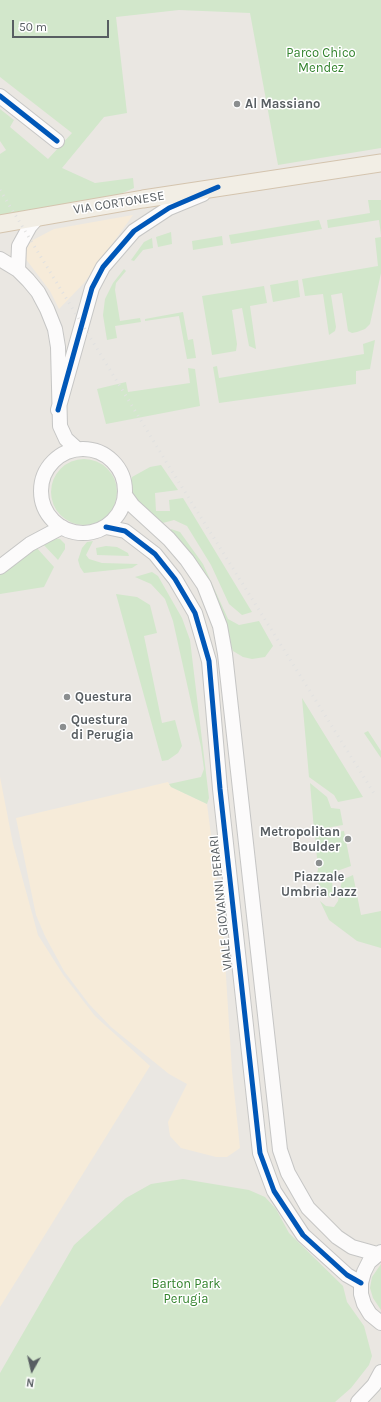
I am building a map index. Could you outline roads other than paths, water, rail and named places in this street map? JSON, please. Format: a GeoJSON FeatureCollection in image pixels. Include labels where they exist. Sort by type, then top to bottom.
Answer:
{"type":"FeatureCollection","features":[{"type":"Feature","properties":{"kind":"main road","name":"VIA CORTONESE"},"geometry":{"type":"LineString","coordinates":[[0,224],[38,216],[381,163]]}},
{"type":"Feature","properties":{"kind":"street"},"geometry":{"type":"LineString","coordinates":[[0,96],[57,141]]}},
{"type":"Feature","properties":{"kind":"street"},"geometry":{"type":"LineString","coordinates":[[58,410],[92,288],[103,267],[134,231],[169,208],[218,188]]}},
{"type":"Feature","properties":{"kind":"street"},"geometry":{"type":"LineString","coordinates":[[18,270],[19,246],[30,226],[38,216]]}},
{"type":"Feature","properties":{"kind":"street"},"geometry":{"type":"LineString","coordinates":[[0,259],[18,270],[38,292],[47,308],[55,330],[58,347],[58,410],[60,426],[66,439],[77,449]]}},
{"type":"Feature","properties":{"kind":"street"},"geometry":{"type":"LineString","coordinates":[[77,449],[94,450],[109,458],[118,467],[123,478],[125,495],[122,507],[116,518],[106,527],[85,533],[73,532],[62,527],[49,516],[42,500],[42,483],[48,467],[61,455],[77,449]]}},
{"type":"Feature","properties":{"kind":"street"},"geometry":{"type":"LineString","coordinates":[[125,495],[133,506],[169,540],[187,560],[204,585],[220,626],[225,654],[280,1150],[288,1173],[308,1208],[337,1237],[352,1247],[379,1253]]}},
{"type":"Feature","properties":{"kind":"street"},"geometry":{"type":"LineString","coordinates":[[0,567],[30,544],[62,527]]}},
{"type":"Feature","properties":{"kind":"street","name":"VIALE GIOVANNI PERARI"},"geometry":{"type":"LineString","coordinates":[[106,527],[125,531],[155,554],[175,579],[195,614],[209,661],[220,789],[260,1153],[274,1191],[303,1235],[347,1275],[361,1283]]}},
{"type":"Feature","properties":{"kind":"street"},"geometry":{"type":"LineString","coordinates":[[379,1253],[366,1267],[361,1283],[361,1294],[364,1304],[370,1314],[380,1325]]}},
{"type":"Feature","properties":{"kind":"street"},"geometry":{"type":"LineString","coordinates":[[358,1402],[374,1385],[381,1372]]}},
{"type":"Feature","properties":{"kind":"railway"},"geometry":{"type":"LineString","coordinates":[[0,190],[170,468],[375,795]]}},
{"type":"Feature","properties":{"kind":"place","name":"Al Massiano"},"geometry":{"type":"Point","coordinates":[237,104]}},
{"type":"Feature","properties":{"kind":"place","name":"Questura"},"geometry":{"type":"Point","coordinates":[67,697]}},
{"type":"Feature","properties":{"kind":"place","name":"Questura di Perugia"},"geometry":{"type":"Point","coordinates":[63,727]}},
{"type":"Feature","properties":{"kind":"place","name":"Metropolitan Boulder"},"geometry":{"type":"Point","coordinates":[348,839]}},
{"type":"Feature","properties":{"kind":"place","name":"Piazzale Umbria Jazz"},"geometry":{"type":"Point","coordinates":[319,863]}},
{"type":"Feature","properties":{"kind":"park label","name":"Parco Chico Mendez"},"geometry":{"type":"Point","coordinates":[321,60]}},
{"type":"Feature","properties":{"kind":"park label","name":"Barton Park Perugia"},"geometry":{"type":"Point","coordinates":[186,1292]}}]}
